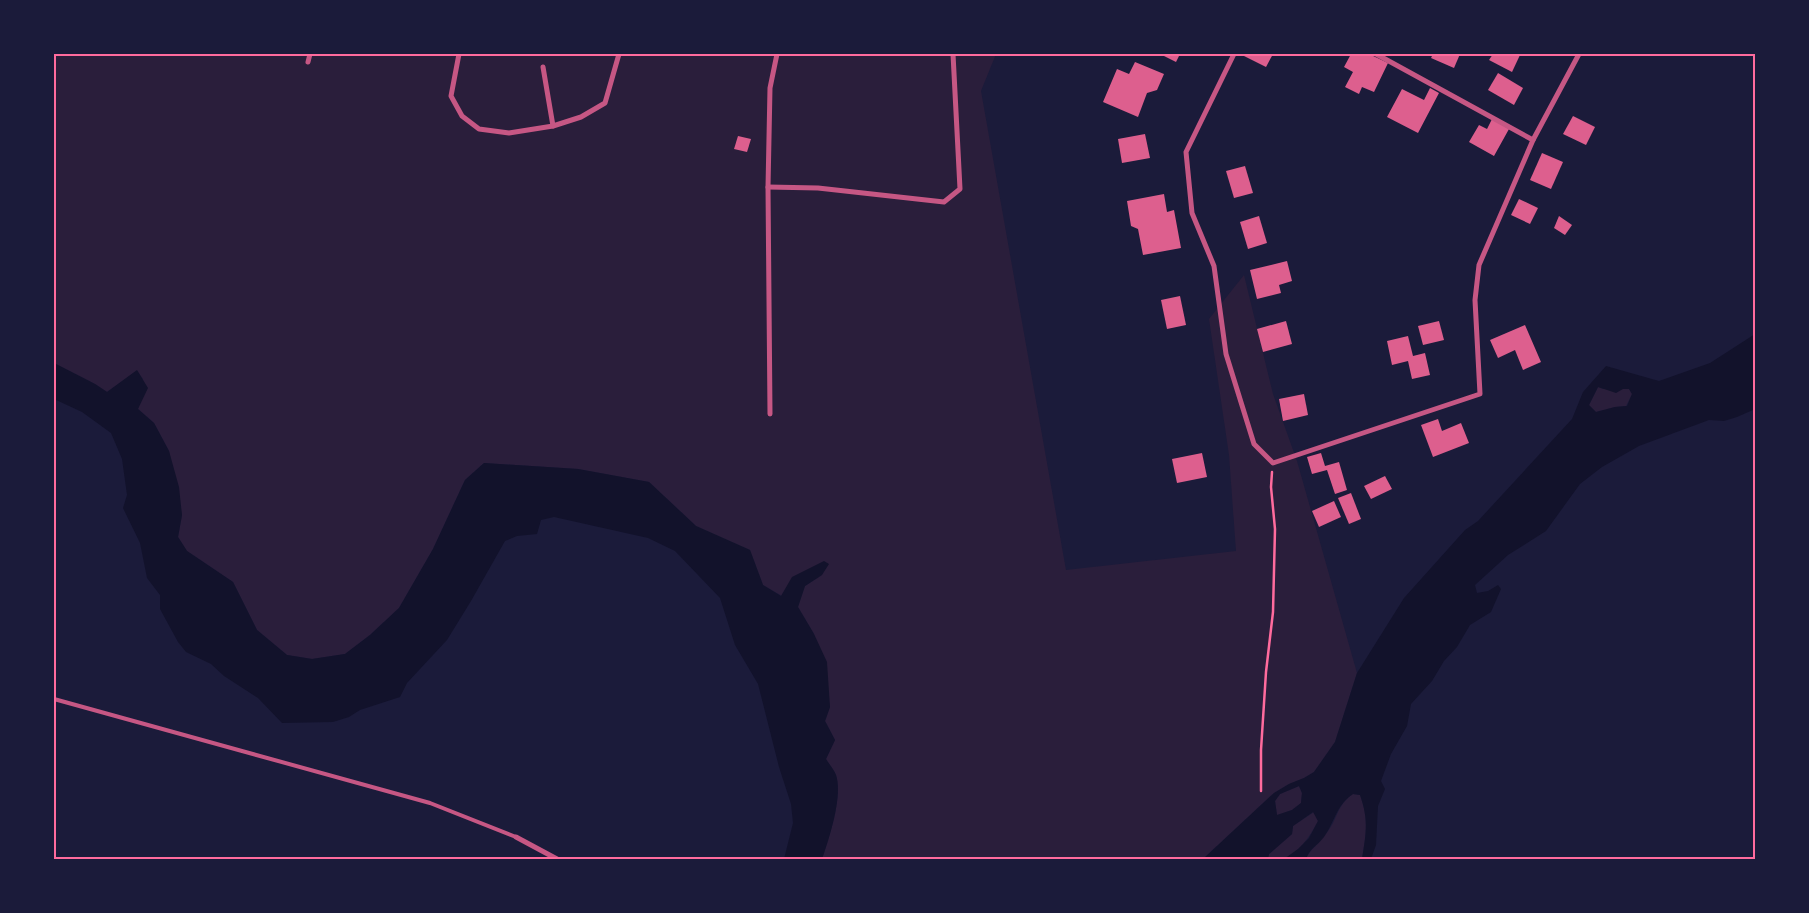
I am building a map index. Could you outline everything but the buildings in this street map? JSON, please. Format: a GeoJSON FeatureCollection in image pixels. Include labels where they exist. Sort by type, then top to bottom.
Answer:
{"type":"FeatureCollection","features":[{"type":"Feature","properties":{"kind":"street"},"geometry":{"type":"LineString","coordinates":[[308,62],[310,54]]}},
{"type":"Feature","properties":{"kind":"street"},"geometry":{"type":"LineString","coordinates":[[459,54],[451,96],[462,116],[479,129],[509,133],[553,126],[580,117],[605,103],[619,54]]}},
{"type":"Feature","properties":{"kind":"street"},"geometry":{"type":"LineString","coordinates":[[770,414],[768,187],[770,88],[777,54]]}},
{"type":"Feature","properties":{"kind":"street"},"geometry":{"type":"LineString","coordinates":[[768,187],[818,188],[944,202],[960,189],[953,54]]}},
{"type":"Feature","properties":{"kind":"street"},"geometry":{"type":"LineString","coordinates":[[1234,54],[1186,152],[1192,213],[1214,266],[1226,354],[1254,444],[1273,463],[1480,394],[1476,300],[1479,265],[1533,140],[1579,54]]}},
{"type":"Feature","properties":{"kind":"street"},"geometry":{"type":"LineString","coordinates":[[1376,54],[1533,140]]}},
{"type":"Feature","properties":{"kind":"street"},"geometry":{"type":"LineString","coordinates":[[543,67],[553,126]]}},
{"type":"Feature","properties":{"kind":"street"},"geometry":{"type":"LineString","coordinates":[[516,836],[557,859]]}},
{"type":"Feature","properties":{"kind":"lane"},"geometry":{"type":"LineString","coordinates":[[54,699],[430,803],[516,836]]}},
{"type":"Feature","properties":{"kind":"path"},"geometry":{"type":"LineString","coordinates":[[1261,791],[1261,750],[1265,682],[1273,603],[1275,529],[1271,487],[1273,463]]}},
{"type":"Feature","properties":{"kind":"shaded area"},"geometry":{"type":"Polygon","coordinates":[[[54,54],[996,54],[981,91],[1066,570],[1236,551],[1229,455],[1209,319],[1244,275],[1273,394],[1297,461],[1357,673],[1335,742],[1314,772],[1274,793],[1203,859],[822,859],[834,817],[838,794],[836,775],[826,759],[835,740],[825,721],[830,707],[814,634],[798,607],[805,586],[822,575],[782,596],[763,585],[750,550],[696,526],[649,482],[578,469],[484,463],[465,480],[433,549],[399,608],[370,635],[345,654],[312,659],[287,655],[257,630],[233,582],[187,551],[178,537],[182,515],[169,451],[154,423],[138,409],[143,379],[137,371],[107,392],[54,363],[54,54]]]}},
{"type":"Feature","properties":{"kind":"shaded area"},"geometry":{"type":"Polygon","coordinates":[[[1755,334],[1755,392],[1753,394],[1753,410],[1724,421],[1709,420],[1639,446],[1602,467],[1580,484],[1546,531],[1508,555],[1475,585],[1477,593],[1488,591],[1498,585],[1501,589],[1491,612],[1470,625],[1457,647],[1444,661],[1432,681],[1411,704],[1407,726],[1391,754],[1381,781],[1385,789],[1378,806],[1376,845],[1371,859],[1362,859],[1366,820],[1365,812],[1360,795],[1353,794],[1339,808],[1324,837],[1306,859],[1284,859],[1309,838],[1318,821],[1313,812],[1293,826],[1292,834],[1269,854],[1268,859],[1203,859],[1274,793],[1314,772],[1335,742],[1357,673],[1404,598],[1465,530],[1478,521],[1572,419],[1583,392],[1606,366],[1659,381],[1710,363],[1755,334]],[[1598,387],[1589,405],[1596,412],[1627,406],[1632,394],[1629,389],[1623,389],[1616,393],[1598,387]],[[1299,786],[1280,794],[1275,801],[1277,815],[1292,810],[1301,803],[1302,793],[1299,786]]]}},
{"type":"Feature","properties":{"kind":"shaded area"},"geometry":{"type":"Polygon","coordinates":[[[54,363],[107,392],[137,370],[148,388],[138,409],[154,423],[169,451],[179,487],[182,515],[178,537],[187,551],[233,582],[257,630],[287,655],[312,659],[345,654],[370,635],[399,608],[433,549],[465,480],[484,463],[578,469],[649,482],[696,526],[750,550],[763,585],[781,596],[792,577],[824,561],[829,564],[822,575],[805,586],[798,607],[814,634],[827,662],[830,707],[825,721],[835,740],[826,759],[836,775],[838,794],[834,817],[822,859],[784,859],[793,823],[791,804],[779,767],[758,684],[735,645],[720,598],[675,551],[648,538],[554,517],[541,520],[537,534],[517,536],[505,541],[447,640],[407,683],[400,697],[360,710],[349,717],[333,722],[282,723],[258,698],[224,676],[211,664],[186,652],[178,642],[160,609],[160,595],[147,578],[140,543],[123,508],[127,495],[122,459],[111,433],[82,412],[54,399],[54,363]]]}},
{"type":"Feature","properties":{"kind":"shaded area"},"geometry":{"type":"Polygon","coordinates":[[[1598,387],[1603,389],[1629,389],[1632,394],[1626,406],[1596,412],[1589,405],[1598,387]]]}},
{"type":"Feature","properties":{"kind":"shaded area"},"geometry":{"type":"Polygon","coordinates":[[[1299,786],[1302,793],[1301,803],[1292,810],[1277,815],[1275,801],[1280,794],[1299,786]]]}},
{"type":"Feature","properties":{"kind":"shaded area"},"geometry":{"type":"Polygon","coordinates":[[[1353,794],[1360,795],[1365,812],[1366,820],[1362,859],[1306,859],[1330,827],[1343,803],[1353,794]]]}},
{"type":"Feature","properties":{"kind":"shaded area"},"geometry":{"type":"Polygon","coordinates":[[[1314,812],[1318,821],[1312,832],[1298,849],[1293,854],[1281,859],[1268,859],[1269,854],[1292,834],[1293,826],[1314,812]]]}}]}
